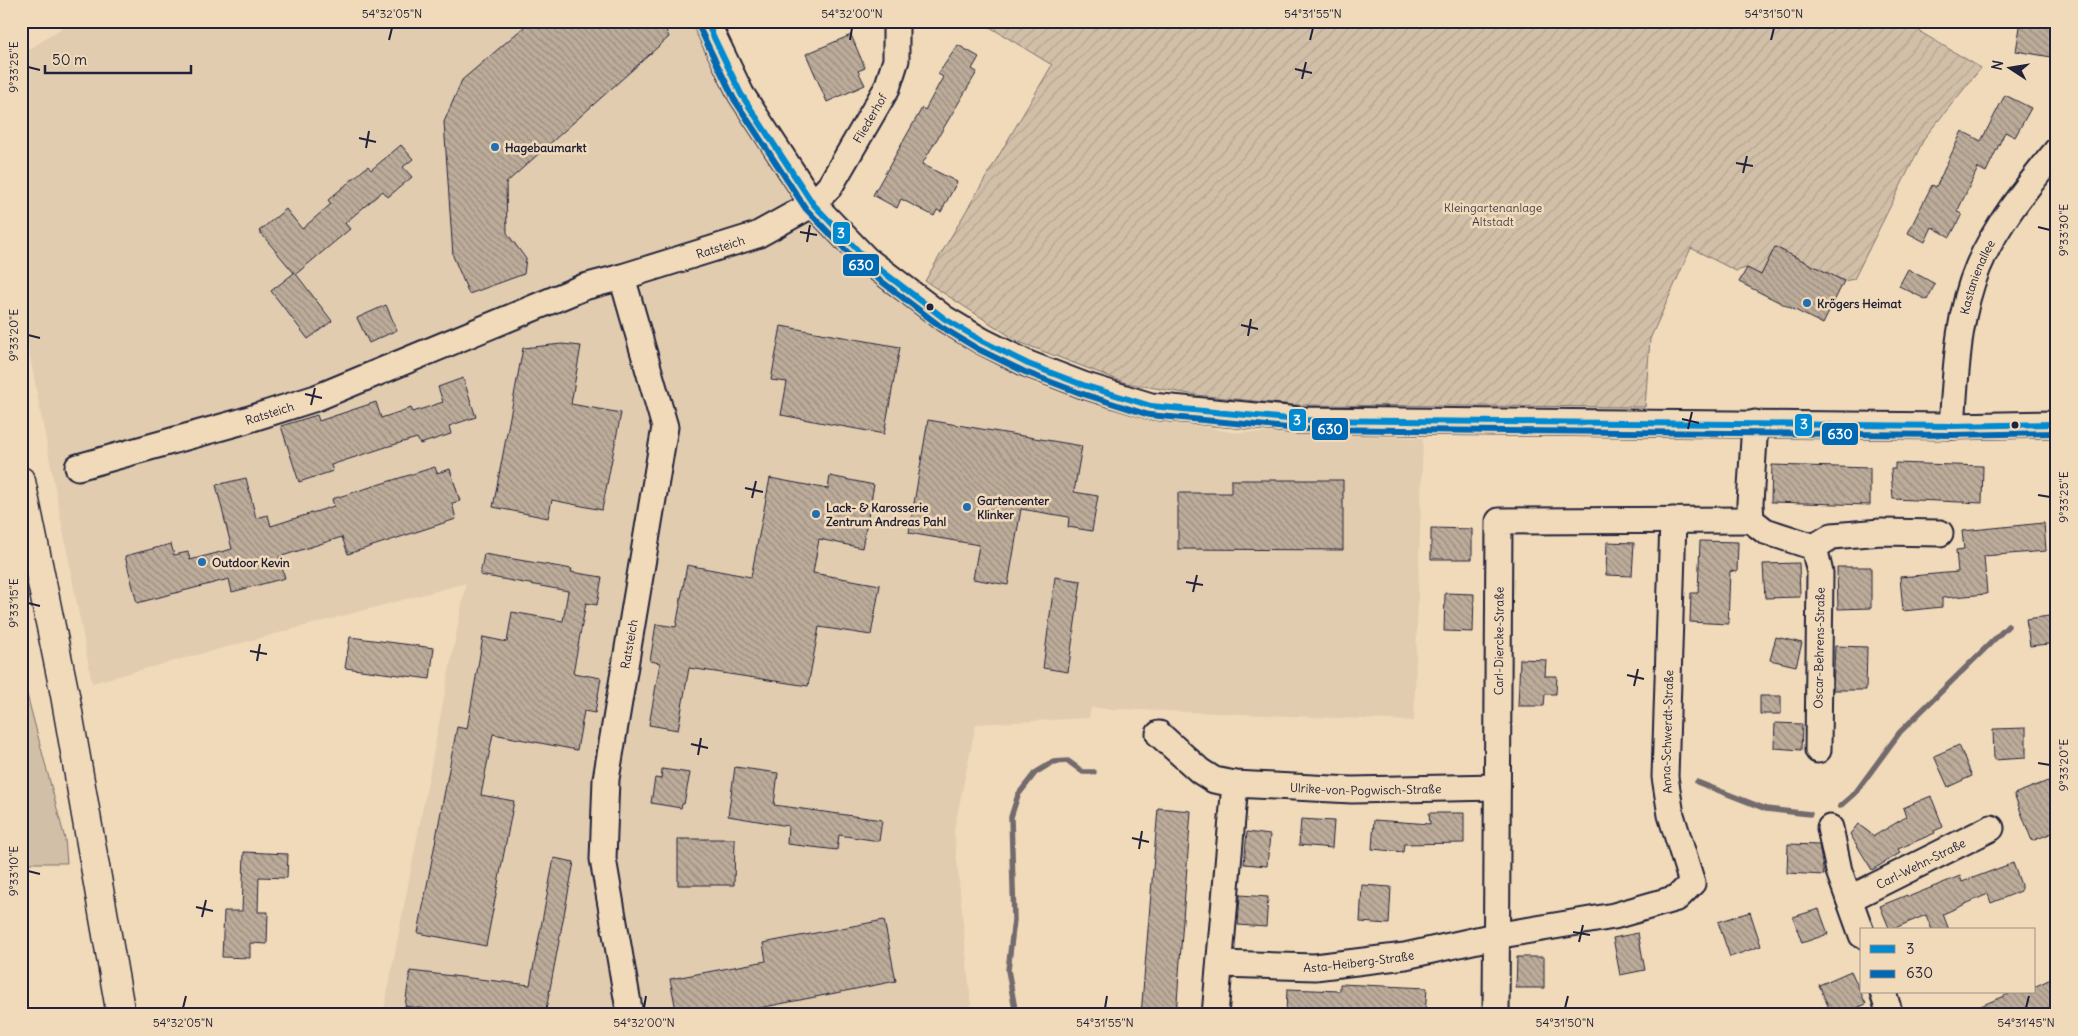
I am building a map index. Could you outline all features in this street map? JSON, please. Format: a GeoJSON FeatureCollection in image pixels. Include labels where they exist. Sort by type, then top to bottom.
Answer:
{"type":"FeatureCollection","features":[{"type":"Feature","properties":{"kind":"main road"},"geometry":{"type":"LineString","coordinates":[[21,481],[65,695],[121,1015]]}},
{"type":"Feature","properties":{"kind":"street"},"geometry":{"type":"LineString","coordinates":[[706,21],[741,94],[813,204],[866,259],[945,319],[982,342],[1037,368],[1150,406],[1299,420],[1952,426],[2057,424]]}},
{"type":"Feature","properties":{"kind":"street","name":"Fliederhof"},"geometry":{"type":"LineString","coordinates":[[813,204],[830,186],[887,88],[896,60],[896,21]]}},
{"type":"Feature","properties":{"kind":"street","name":"Kastanienallee"},"geometry":{"type":"LineString","coordinates":[[1952,426],[1957,357],[1962,322],[1977,268],[1997,230],[2057,150]]}},
{"type":"Feature","properties":{"kind":"street","name":"Ratsteich"},"geometry":{"type":"LineString","coordinates":[[78,467],[240,422],[316,398],[541,303],[584,287],[757,235],[813,204]]}},
{"type":"Feature","properties":{"kind":"street","name":"Ratsteich"},"geometry":{"type":"LineString","coordinates":[[622,277],[665,427],[606,779],[603,859],[630,1015]]}},
{"type":"Feature","properties":{"kind":"street"},"geometry":{"type":"LineString","coordinates":[[1754,423],[1750,503],[1751,520],[1766,531],[1814,547],[1832,536],[1881,532],[1940,533]]}},
{"type":"Feature","properties":{"kind":"street","name":"Anna-Schwerdt-Straße"},"geometry":{"type":"LineString","coordinates":[[1495,936],[1614,916],[1677,898],[1692,883],[1671,815],[1664,777],[1673,520]]}},
{"type":"Feature","properties":{"kind":"street","name":"Carl-Diercke-Straße"},"geometry":{"type":"LineString","coordinates":[[1496,1015],[1499,521],[1751,520]]}},
{"type":"Feature","properties":{"kind":"street","name":"Oscar-Behrens-Straße"},"geometry":{"type":"LineString","coordinates":[[1814,547],[1820,574],[1818,750]]}},
{"type":"Feature","properties":{"kind":"street","name":"Ulrike-von-Pogwisch-Straße"},"geometry":{"type":"LineString","coordinates":[[1159,734],[1200,771],[1214,780],[1235,784],[1352,790],[1497,787]]}},
{"type":"Feature","properties":{"kind":"street"},"geometry":{"type":"LineString","coordinates":[[1215,1015],[1235,784]]}},
{"type":"Feature","properties":{"kind":"street"},"geometry":{"type":"LineString","coordinates":[[1830,828],[1840,871],[1860,929]]}},
{"type":"Feature","properties":{"kind":"street","name":"Carl-Wehn-Straße"},"geometry":{"type":"LineString","coordinates":[[1849,899],[1991,828]]}},
{"type":"Feature","properties":{"kind":"street","name":"Asta-Heiberg-Straße"},"geometry":{"type":"LineString","coordinates":[[1220,964],[1315,967],[1405,956],[1495,936]]}},
{"type":"Feature","properties":{"kind":"street"},"geometry":{"type":"LineString","coordinates":[[1884,994],[1890,1015]]}},
{"type":"Feature","properties":{"kind":"shaded area"},"geometry":{"type":"Polygon","coordinates":[[[72,21],[693,21],[731,98],[858,265],[899,303],[962,347],[1042,387],[1120,411],[1231,432],[1423,438],[1414,721],[1091,708],[1089,718],[976,724],[954,830],[972,1015],[383,1015],[466,583],[92,683],[21,309],[21,55],[72,21]]]}},
{"type":"Feature","properties":{"kind":"green space","name":"Kleingartenanlage Altstadt"},"geometry":{"type":"Polygon","coordinates":[[[980,21],[1909,21],[1922,33],[1981,68],[1925,137],[1854,279],[1844,281],[1775,247],[1761,275],[1747,268],[1736,271],[1691,248],[1650,339],[1645,407],[1294,405],[1196,395],[1126,383],[1019,342],[925,281],[1052,65],[980,21]]]}},
{"type":"Feature","properties":{"kind":"green space"},"geometry":{"type":"Polygon","coordinates":[[[21,672],[65,839],[67,863],[21,863],[21,672]]]}},
{"type":"Feature","properties":{"kind":"building","name":"Hagebaumarkt"},"geometry":{"type":"Polygon","coordinates":[[[531,21],[662,21],[669,37],[506,183],[507,233],[526,259],[524,274],[469,294],[453,256],[444,122],[462,80],[531,21]]]}},
{"type":"Feature","properties":{"kind":"building"},"geometry":{"type":"Polygon","coordinates":[[[2021,21],[2057,27],[2057,58],[2016,51],[2021,21]]]}},
{"type":"Feature","properties":{"kind":"building"},"geometry":{"type":"Polygon","coordinates":[[[851,35],[865,68],[858,71],[865,85],[827,102],[806,54],[851,35]]]}},
{"type":"Feature","properties":{"kind":"building"},"geometry":{"type":"Polygon","coordinates":[[[958,45],[979,57],[972,69],[977,72],[922,164],[957,182],[941,212],[937,210],[934,216],[901,199],[897,208],[873,195],[922,108],[925,110],[943,77],[938,74],[958,45]]]}},
{"type":"Feature","properties":{"kind":"building"},"geometry":{"type":"Polygon","coordinates":[[[2005,95],[2031,108],[2015,137],[2005,132],[1986,172],[1978,168],[1957,212],[1962,214],[1950,237],[1932,227],[1925,242],[1908,233],[1932,185],[1936,187],[1962,131],[1981,141],[2005,95]]]}},
{"type":"Feature","properties":{"kind":"building"},"geometry":{"type":"Polygon","coordinates":[[[401,145],[413,159],[403,167],[412,177],[388,197],[383,191],[345,223],[350,229],[296,274],[332,321],[308,339],[271,291],[294,273],[259,231],[286,209],[302,229],[331,204],[328,200],[368,166],[371,170],[401,145]]]}},
{"type":"Feature","properties":{"kind":"building","name":"Krögers Heimat"},"geometry":{"type":"Polygon","coordinates":[[[1775,247],[1844,281],[1823,324],[1739,282],[1747,268],[1761,275],[1775,247]]]}},
{"type":"Feature","properties":{"kind":"building"},"geometry":{"type":"Polygon","coordinates":[[[1908,269],[1935,284],[1927,300],[1899,286],[1908,269]]]}},
{"type":"Feature","properties":{"kind":"building"},"geometry":{"type":"Polygon","coordinates":[[[386,305],[397,330],[369,343],[357,318],[386,305]]]}},
{"type":"Feature","properties":{"kind":"building"},"geometry":{"type":"Polygon","coordinates":[[[781,326],[900,347],[884,434],[781,415],[787,382],[771,380],[781,326]]]}},
{"type":"Feature","properties":{"kind":"building"},"geometry":{"type":"Polygon","coordinates":[[[562,344],[581,346],[571,404],[621,413],[602,510],[552,500],[548,518],[493,507],[523,348],[562,344]]]}},
{"type":"Feature","properties":{"kind":"building"},"geometry":{"type":"Polygon","coordinates":[[[463,378],[476,417],[449,426],[451,434],[420,444],[417,438],[386,447],[331,465],[333,471],[299,482],[281,426],[317,415],[319,421],[376,402],[381,418],[411,408],[413,412],[443,402],[438,387],[463,378]]]}},
{"type":"Feature","properties":{"kind":"building","name":"Gartencenter Klinker"},"geometry":{"type":"Polygon","coordinates":[[[928,420],[1082,446],[1074,492],[1098,496],[1092,531],[1068,527],[1069,517],[1021,509],[1008,585],[973,579],[979,545],[909,533],[928,420]]]}},
{"type":"Feature","properties":{"kind":"building"},"geometry":{"type":"Polygon","coordinates":[[[1895,463],[1983,466],[1982,503],[1893,499],[1891,469],[1895,469],[1895,463]]]}},
{"type":"Feature","properties":{"kind":"building"},"geometry":{"type":"Polygon","coordinates":[[[1772,465],[1870,468],[1870,505],[1771,502],[1772,465]]]}},
{"type":"Feature","properties":{"kind":"building"},"geometry":{"type":"Polygon","coordinates":[[[435,467],[437,473],[450,469],[460,501],[452,503],[456,519],[348,554],[342,537],[279,557],[285,578],[232,592],[229,579],[137,603],[125,556],[171,544],[174,555],[188,552],[190,560],[232,549],[216,485],[246,478],[256,518],[268,515],[271,526],[334,506],[332,499],[435,467]]]}},
{"type":"Feature","properties":{"kind":"building"},"geometry":{"type":"Polygon","coordinates":[[[830,476],[874,485],[862,548],[819,539],[813,573],[880,585],[871,635],[819,627],[808,686],[689,668],[678,730],[649,725],[660,663],[650,661],[656,624],[676,627],[687,565],[751,577],[770,478],[828,489],[830,476]]]}},
{"type":"Feature","properties":{"kind":"building"},"geometry":{"type":"Polygon","coordinates":[[[1231,480],[1343,480],[1343,550],[1178,549],[1178,493],[1231,493],[1231,480]]]}},
{"type":"Feature","properties":{"kind":"building"},"geometry":{"type":"Polygon","coordinates":[[[2044,523],[2046,551],[1984,556],[1987,594],[1942,598],[1942,607],[1903,611],[1900,577],[1958,572],[1956,550],[1964,549],[1962,531],[2044,523]]]}},
{"type":"Feature","properties":{"kind":"building"},"geometry":{"type":"Polygon","coordinates":[[[1431,528],[1472,529],[1472,559],[1431,559],[1431,528]]]}},
{"type":"Feature","properties":{"kind":"building"},"geometry":{"type":"Polygon","coordinates":[[[1700,541],[1738,542],[1737,572],[1730,571],[1728,624],[1690,622],[1691,593],[1698,593],[1700,541]]]}},
{"type":"Feature","properties":{"kind":"building"},"geometry":{"type":"Polygon","coordinates":[[[1607,542],[1634,543],[1632,576],[1606,575],[1607,542]]]}},
{"type":"Feature","properties":{"kind":"building"},"geometry":{"type":"Polygon","coordinates":[[[484,554],[572,569],[571,572],[602,577],[597,605],[586,603],[573,673],[601,678],[595,713],[584,711],[577,750],[493,734],[481,795],[514,801],[486,946],[418,933],[457,727],[467,729],[483,637],[507,642],[512,612],[563,621],[568,591],[480,575],[484,554]]]}},
{"type":"Feature","properties":{"kind":"building"},"geometry":{"type":"Polygon","coordinates":[[[1799,563],[1800,597],[1765,598],[1763,564],[1799,563]]]}},
{"type":"Feature","properties":{"kind":"building"},"geometry":{"type":"Polygon","coordinates":[[[1837,567],[1871,567],[1871,608],[1838,609],[1837,567]]]}},
{"type":"Feature","properties":{"kind":"building"},"geometry":{"type":"Polygon","coordinates":[[[1055,577],[1081,581],[1068,672],[1043,668],[1055,577]]]}},
{"type":"Feature","properties":{"kind":"building"},"geometry":{"type":"Polygon","coordinates":[[[1445,593],[1474,594],[1473,632],[1444,631],[1445,593]]]}},
{"type":"Feature","properties":{"kind":"building"},"geometry":{"type":"Polygon","coordinates":[[[2057,615],[2057,643],[2030,646],[2026,619],[2057,615]]]}},
{"type":"Feature","properties":{"kind":"building"},"geometry":{"type":"Polygon","coordinates":[[[350,637],[434,648],[430,679],[345,668],[350,637]]]}},
{"type":"Feature","properties":{"kind":"building"},"geometry":{"type":"Polygon","coordinates":[[[1776,637],[1802,643],[1796,666],[1770,660],[1776,637]]]}},
{"type":"Feature","properties":{"kind":"building"},"geometry":{"type":"Polygon","coordinates":[[[1835,646],[1867,647],[1866,690],[1833,690],[1835,646]]]}},
{"type":"Feature","properties":{"kind":"building"},"geometry":{"type":"Polygon","coordinates":[[[1520,659],[1546,660],[1545,676],[1557,676],[1556,694],[1545,694],[1544,706],[1518,706],[1520,659]]]}},
{"type":"Feature","properties":{"kind":"building"},"geometry":{"type":"Polygon","coordinates":[[[1760,696],[1781,696],[1781,714],[1760,714],[1760,696]]]}},
{"type":"Feature","properties":{"kind":"building"},"geometry":{"type":"Polygon","coordinates":[[[1775,723],[1802,724],[1801,750],[1774,748],[1775,723]]]}},
{"type":"Feature","properties":{"kind":"building"},"geometry":{"type":"Polygon","coordinates":[[[2026,728],[2026,758],[1994,760],[1993,729],[2026,728]]]}},
{"type":"Feature","properties":{"kind":"building"},"geometry":{"type":"Polygon","coordinates":[[[1959,745],[1972,776],[1948,787],[1934,756],[1959,745]]]}},
{"type":"Feature","properties":{"kind":"building"},"geometry":{"type":"Polygon","coordinates":[[[735,767],[778,773],[774,805],[882,820],[879,841],[839,835],[837,850],[787,844],[788,826],[728,816],[735,767]]]}},
{"type":"Feature","properties":{"kind":"building"},"geometry":{"type":"Polygon","coordinates":[[[662,769],[690,773],[684,804],[682,804],[681,808],[651,803],[655,778],[661,779],[662,769]]]}},
{"type":"Feature","properties":{"kind":"building"},"geometry":{"type":"Polygon","coordinates":[[[2048,781],[2057,804],[2057,831],[2032,841],[2014,794],[2048,781]]]}},
{"type":"Feature","properties":{"kind":"building"},"geometry":{"type":"Polygon","coordinates":[[[1931,796],[1943,827],[1934,831],[1935,833],[1898,849],[1900,853],[1872,870],[1850,834],[1858,824],[1874,836],[1906,817],[1903,808],[1931,796]]]}},
{"type":"Feature","properties":{"kind":"building"},"geometry":{"type":"Polygon","coordinates":[[[1158,808],[1191,811],[1176,1015],[1141,1015],[1158,808]]]}},
{"type":"Feature","properties":{"kind":"building"},"geometry":{"type":"Polygon","coordinates":[[[1429,813],[1464,813],[1464,843],[1404,844],[1403,852],[1372,849],[1374,820],[1430,824],[1429,813]]]}},
{"type":"Feature","properties":{"kind":"building"},"geometry":{"type":"Polygon","coordinates":[[[1301,819],[1334,821],[1332,848],[1299,845],[1301,819]]]}},
{"type":"Feature","properties":{"kind":"building"},"geometry":{"type":"Polygon","coordinates":[[[1247,832],[1270,835],[1267,866],[1244,864],[1247,832]]]}},
{"type":"Feature","properties":{"kind":"building"},"geometry":{"type":"Polygon","coordinates":[[[678,839],[735,839],[734,885],[678,885],[678,839]]]}},
{"type":"Feature","properties":{"kind":"building"},"geometry":{"type":"Polygon","coordinates":[[[1788,844],[1819,845],[1824,875],[1787,873],[1788,844]]]}},
{"type":"Feature","properties":{"kind":"building"},"geometry":{"type":"Polygon","coordinates":[[[244,852],[288,854],[287,878],[259,877],[258,912],[268,912],[267,944],[250,943],[250,958],[222,957],[224,911],[242,911],[244,852]]]}},
{"type":"Feature","properties":{"kind":"building"},"geometry":{"type":"Polygon","coordinates":[[[554,858],[574,862],[545,1015],[467,1015],[405,1006],[410,971],[530,985],[554,858]]]}},
{"type":"Feature","properties":{"kind":"building"},"geometry":{"type":"Polygon","coordinates":[[[2013,863],[2021,885],[2021,891],[1991,903],[1988,894],[1943,914],[1948,928],[1931,928],[1926,915],[1895,928],[1889,928],[1880,906],[1960,876],[1962,882],[2013,863]]]}},
{"type":"Feature","properties":{"kind":"building"},"geometry":{"type":"Polygon","coordinates":[[[1362,885],[1391,887],[1389,924],[1360,922],[1362,885]]]}},
{"type":"Feature","properties":{"kind":"building"},"geometry":{"type":"Polygon","coordinates":[[[1240,895],[1268,897],[1266,927],[1238,925],[1240,895]]]}},
{"type":"Feature","properties":{"kind":"building"},"geometry":{"type":"Polygon","coordinates":[[[1819,909],[1828,934],[1802,943],[1793,917],[1819,909]]]}},
{"type":"Feature","properties":{"kind":"building"},"geometry":{"type":"Polygon","coordinates":[[[1750,912],[1761,946],[1730,957],[1718,922],[1750,912]]]}},
{"type":"Feature","properties":{"kind":"building"},"geometry":{"type":"Polygon","coordinates":[[[884,920],[896,981],[724,1015],[677,1015],[670,979],[766,961],[763,943],[884,920]]]}},
{"type":"Feature","properties":{"kind":"building"},"geometry":{"type":"Polygon","coordinates":[[[1638,933],[1645,970],[1620,975],[1613,938],[1638,933]]]}},
{"type":"Feature","properties":{"kind":"building"},"geometry":{"type":"Polygon","coordinates":[[[1517,957],[1544,957],[1544,988],[1516,988],[1517,957]]]}},
{"type":"Feature","properties":{"kind":"building"},"geometry":{"type":"Polygon","coordinates":[[[1851,971],[1866,1004],[1841,1015],[1832,1015],[1819,985],[1851,971]]]}},
{"type":"Feature","properties":{"kind":"building"},"geometry":{"type":"Polygon","coordinates":[[[2057,976],[2057,1015],[1960,1015],[2008,994],[2036,994],[2036,986],[2057,976]]]}},
{"type":"Feature","properties":{"kind":"building"},"geometry":{"type":"Polygon","coordinates":[[[1340,984],[1427,988],[1425,1015],[1286,1015],[1287,989],[1340,991],[1340,984]]]}},
{"type":"Feature","properties":{"kind":"waterway"},"geometry":{"type":"LineString","coordinates":[[1840,806],[1856,792],[1900,732],[2008,626]]}},
{"type":"Feature","properties":{"kind":"waterway"},"geometry":{"type":"LineString","coordinates":[[1016,1015],[1008,970],[1014,920],[1011,817],[1018,795],[1035,773],[1053,762],[1068,761],[1083,772],[1094,772]]}},
{"type":"Feature","properties":{"kind":"waterway"},"geometry":{"type":"LineString","coordinates":[[1697,782],[1766,809],[1810,814]]}},
{"type":"Feature","properties":{"kind":"transit line","name":"3"},"geometry":{"type":"LineString","coordinates":[[706,21],[741,94],[813,204],[866,259],[945,319],[982,341],[1028,364],[1083,385],[1151,406],[1299,420],[1952,426],[2057,424]]}},
{"type":"Feature","properties":{"kind":"transit line","name":"630"},"geometry":{"type":"LineString","coordinates":[[698,25],[734,99],[806,209],[860,265],[940,326],[978,349],[1025,372],[1080,393],[1149,415],[1299,429],[1952,435],[2057,433]]}},
{"type":"Feature","properties":{"kind":"place","name":"Hagebaumarkt"},"geometry":{"type":"Point","coordinates":[495,147]}},
{"type":"Feature","properties":{"kind":"place","name":"Krögers Heimat"},"geometry":{"type":"Point","coordinates":[1807,303]}},
{"type":"Feature","properties":{"kind":"place","name":"Gartencenter Klinker"},"geometry":{"type":"Point","coordinates":[967,507]}},
{"type":"Feature","properties":{"kind":"place","name":"Lack- & Karosserie Zentrum Andreas Pahl"},"geometry":{"type":"Point","coordinates":[816,514]}},
{"type":"Feature","properties":{"kind":"place","name":"Outdoor Kevin"},"geometry":{"type":"Point","coordinates":[202,562]}}]}
